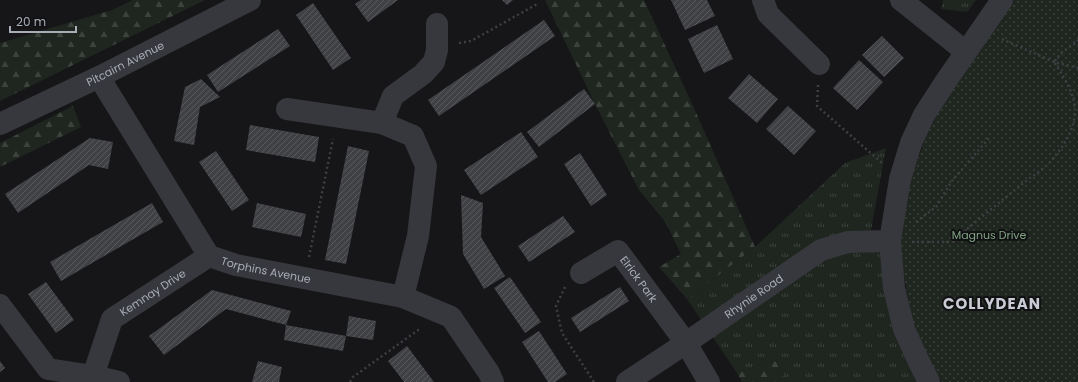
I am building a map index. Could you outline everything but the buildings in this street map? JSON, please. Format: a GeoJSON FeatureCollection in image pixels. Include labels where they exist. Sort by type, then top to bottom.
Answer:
{"type":"FeatureCollection","features":[{"type":"Feature","properties":{"kind":"street","name":"Pitcairn Avenue"},"geometry":{"type":"LineString","coordinates":[[0,124],[99,77],[250,0]]}},
{"type":"Feature","properties":{"kind":"street"},"geometry":{"type":"LineString","coordinates":[[763,0],[768,14],[819,64]]}},
{"type":"Feature","properties":{"kind":"street"},"geometry":{"type":"LineString","coordinates":[[901,0],[966,52]]}},
{"type":"Feature","properties":{"kind":"street"},"geometry":{"type":"LineString","coordinates":[[929,382],[904,329],[894,288],[890,241],[900,179],[911,143],[924,115],[1002,0]]}},
{"type":"Feature","properties":{"kind":"street"},"geometry":{"type":"LineString","coordinates":[[382,123],[393,96],[423,74],[434,62],[437,47],[437,24]]}},
{"type":"Feature","properties":{"kind":"street","name":"Torphins Avenue"},"geometry":{"type":"LineString","coordinates":[[99,77],[209,256],[236,265],[403,297],[440,313],[451,318],[489,373],[493,382]]}},
{"type":"Feature","properties":{"kind":"street"},"geometry":{"type":"LineString","coordinates":[[287,109],[382,123],[413,136],[426,166],[418,236],[403,297]]}},
{"type":"Feature","properties":{"kind":"street","name":"Rhynie Road"},"geometry":{"type":"LineString","coordinates":[[627,382],[821,250],[848,242],[890,241]]}},
{"type":"Feature","properties":{"kind":"street","name":"Elrick Park"},"geometry":{"type":"LineString","coordinates":[[581,273],[618,251],[686,343]]}},
{"type":"Feature","properties":{"kind":"street","name":"Kemnay Drive"},"geometry":{"type":"LineString","coordinates":[[92,379],[112,319],[209,256]]}},
{"type":"Feature","properties":{"kind":"street"},"geometry":{"type":"LineString","coordinates":[[0,305],[48,369],[92,379],[119,382]]}},
{"type":"Feature","properties":{"kind":"street"},"geometry":{"type":"LineString","coordinates":[[686,343],[708,382]]}},
{"type":"Feature","properties":{"kind":"path"},"geometry":{"type":"LineString","coordinates":[[437,47],[471,42],[539,3]]}},
{"type":"Feature","properties":{"kind":"path"},"geometry":{"type":"LineString","coordinates":[[981,30],[1054,62],[1078,68]]}},
{"type":"Feature","properties":{"kind":"path"},"geometry":{"type":"LineString","coordinates":[[1054,62],[1062,52],[1078,40]]}},
{"type":"Feature","properties":{"kind":"path"},"geometry":{"type":"LineString","coordinates":[[890,241],[952,242],[1050,162],[1066,140],[1074,124],[1075,110],[1072,95],[1054,62]]}},
{"type":"Feature","properties":{"kind":"path"},"geometry":{"type":"LineString","coordinates":[[819,64],[817,106],[900,179]]}},
{"type":"Feature","properties":{"kind":"path"},"geometry":{"type":"LineString","coordinates":[[304,278],[337,116]]}},
{"type":"Feature","properties":{"kind":"path"},"geometry":{"type":"LineString","coordinates":[[890,241],[936,207],[952,181],[989,138]]}},
{"type":"Feature","properties":{"kind":"path"},"geometry":{"type":"LineString","coordinates":[[581,273],[567,283],[556,306],[562,333],[594,382]]}},
{"type":"Feature","properties":{"kind":"path"},"geometry":{"type":"LineString","coordinates":[[350,382],[353,377],[440,313]]}},
{"type":"Feature","properties":{"kind":"green space"},"geometry":{"type":"Polygon","coordinates":[[[133,0],[205,0],[0,101],[0,43],[112,10],[133,0]]]}},
{"type":"Feature","properties":{"kind":"green space"},"geometry":{"type":"Polygon","coordinates":[[[545,0],[644,0],[694,108],[755,247],[687,299],[659,267],[681,254],[666,223],[639,190],[595,104],[545,0]]]}},
{"type":"Feature","properties":{"kind":"green space"},"geometry":{"type":"Polygon","coordinates":[[[943,0],[976,0],[967,12],[941,9],[943,0]]]}},
{"type":"Feature","properties":{"kind":"green space","name":"Magnus Drive"},"geometry":{"type":"Polygon","coordinates":[[[1014,0],[1078,0],[1078,382],[942,382],[914,335],[900,250],[909,183],[925,139],[939,110],[1014,0]]]}},
{"type":"Feature","properties":{"kind":"green space"},"geometry":{"type":"Polygon","coordinates":[[[73,106],[81,127],[0,167],[0,143],[73,106]]]}},
{"type":"Feature","properties":{"kind":"green space"},"geometry":{"type":"Polygon","coordinates":[[[886,148],[869,241],[890,241],[929,382],[786,382],[776,360],[737,373],[687,299],[755,247],[845,163],[886,148]]]}},
{"type":"Feature","properties":{"kind":"green space"},"geometry":{"type":"Polygon","coordinates":[[[776,360],[786,382],[742,382],[737,373],[776,360]]]}},
{"type":"Feature","properties":{"kind":"district","name":"COLLYDEAN"},"geometry":{"type":"Point","coordinates":[992,304]}}]}
